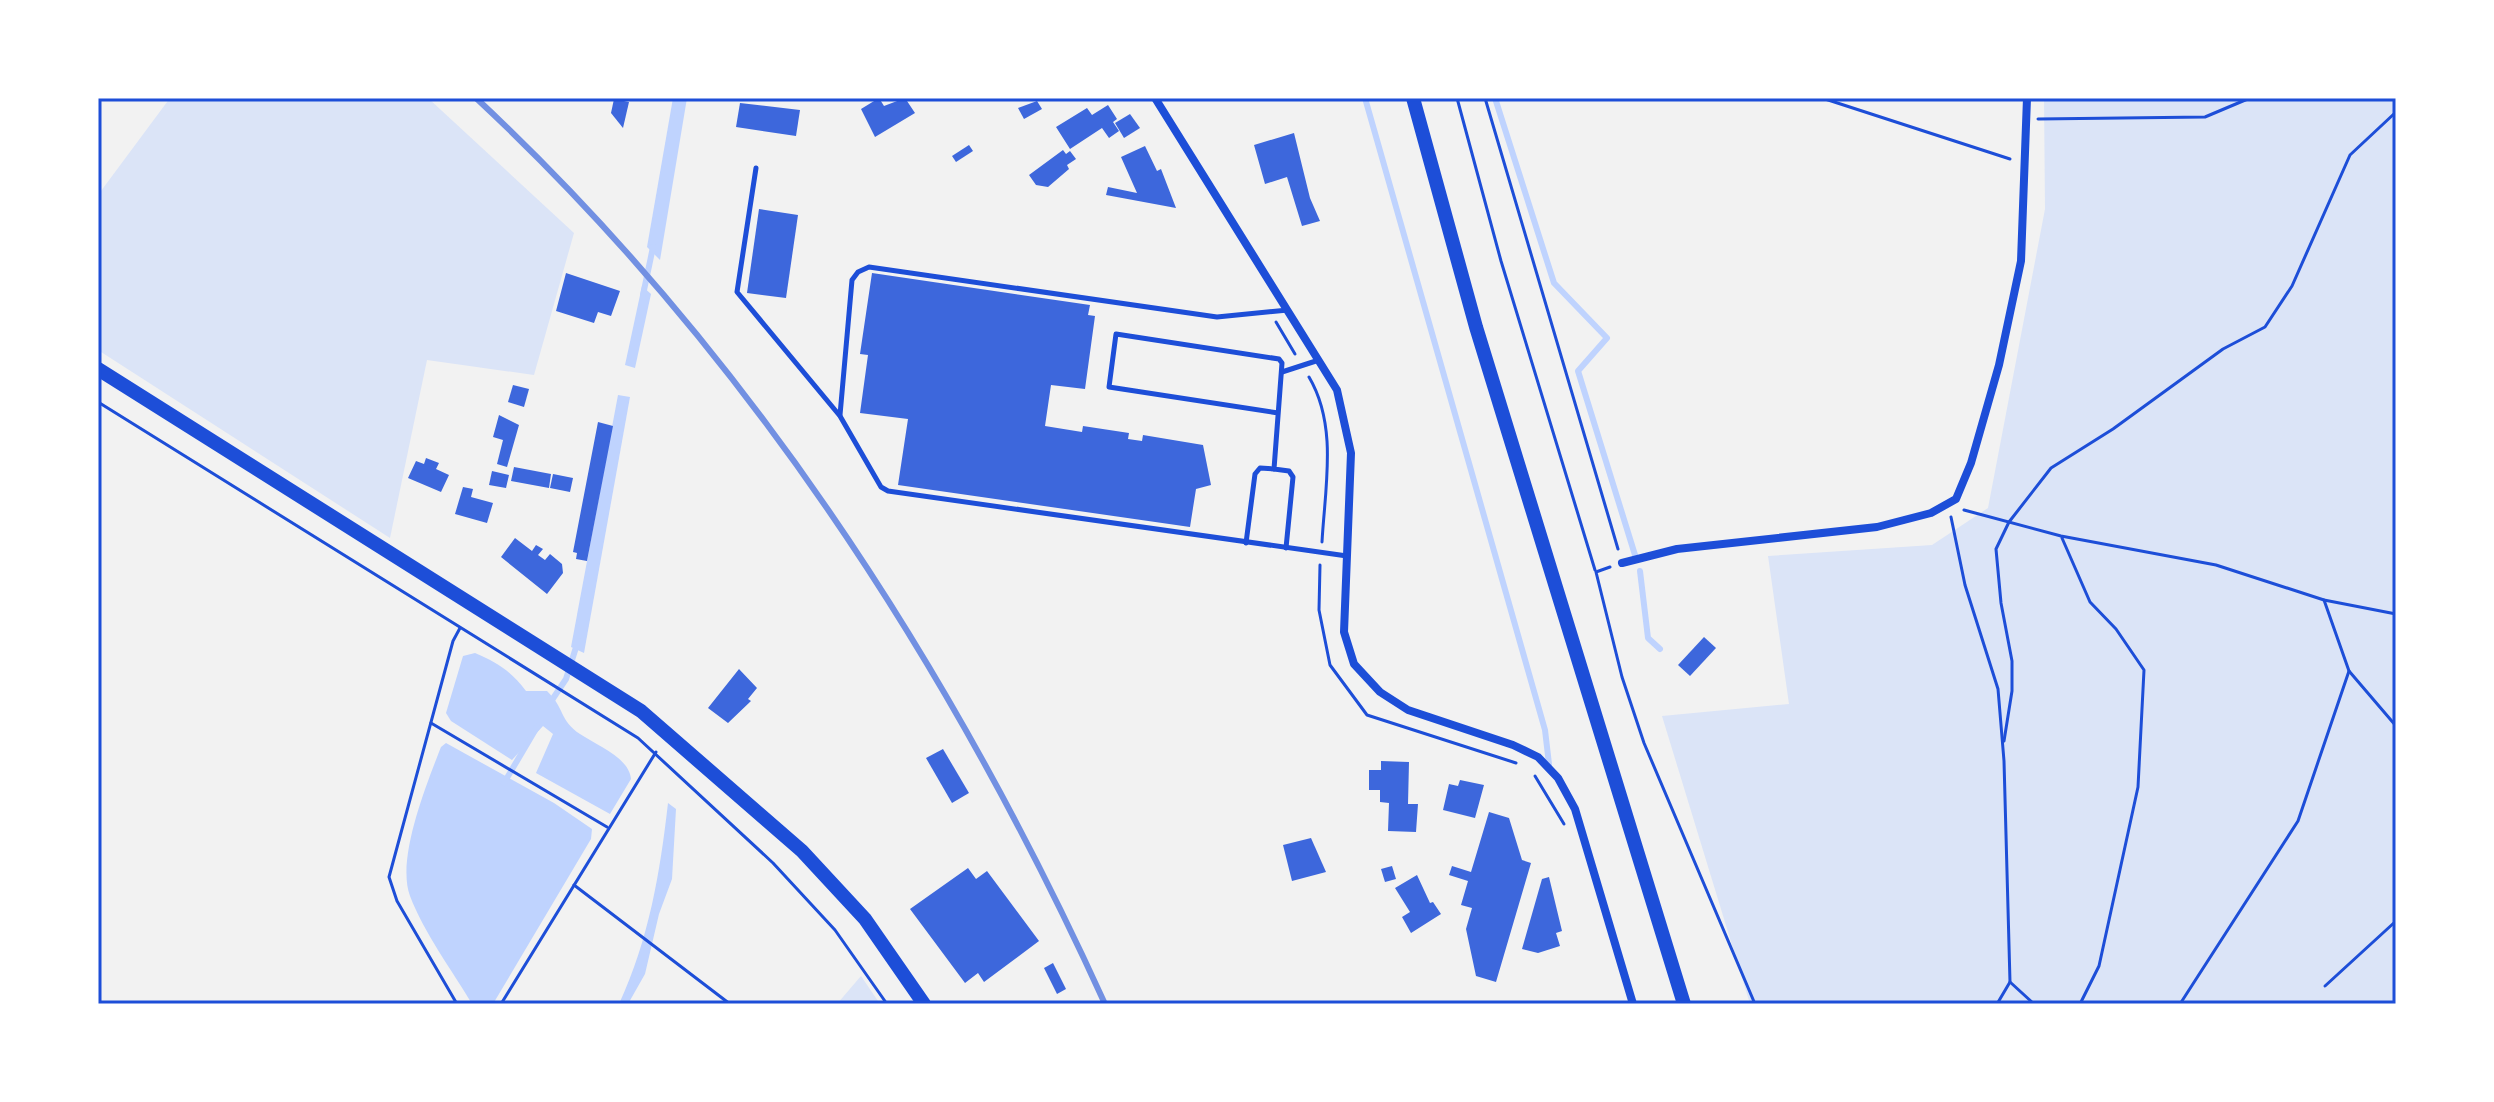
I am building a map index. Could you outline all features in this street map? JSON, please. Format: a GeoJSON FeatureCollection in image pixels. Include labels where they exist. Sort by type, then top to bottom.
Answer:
{"type":"FeatureCollection","features":[{"type":"Feature","properties":{"kind":"main road"},"geometry":{"type":"LineString","coordinates":[[1413,98],[1476,327],[1684,1004]]}},
{"type":"Feature","properties":{"kind":"main road"},"geometry":{"type":"LineString","coordinates":[[98,369],[641,711],[802,851],[865,919],[924,1004]]}},
{"type":"Feature","properties":{"kind":"street"},"geometry":{"type":"LineString","coordinates":[[1155,98],[1337,390],[1351,453],[1344,632],[1354,664],[1369,682],[1408,710],[1538,757],[1558,778],[1575,809],[1633,1004]]}},
{"type":"Feature","properties":{"kind":"street"},"geometry":{"type":"LineString","coordinates":[[1622,563],[1677,549],[1877,527],[1948,505],[1963,487],[1999,365],[2021,261],[2027,98]]}},
{"type":"Feature","properties":{"kind":"lane"},"geometry":{"type":"LineString","coordinates":[[756,168],[737,292],[840,416],[877,483],[888,491],[1347,556]]}},
{"type":"Feature","properties":{"kind":"lane"},"geometry":{"type":"LineString","coordinates":[[840,416],[852,280],[858,272],[869,267],[1217,317],[1288,310]]}},
{"type":"Feature","properties":{"kind":"lane"},"geometry":{"type":"LineString","coordinates":[[1274,469],[1282,372],[1279,359],[1116,334],[1108,383],[1115,389],[1278,413]]}},
{"type":"Feature","properties":{"kind":"lane"},"geometry":{"type":"LineString","coordinates":[[1282,372],[1319,360]]}},
{"type":"Feature","properties":{"kind":"lane"},"geometry":{"type":"LineString","coordinates":[[1246,543],[1257,470],[1274,469],[1289,471],[1293,477],[1286,548]]}},
{"type":"Feature","properties":{"kind":"path"},"geometry":{"type":"LineString","coordinates":[[1457,98],[1501,261],[1596,572],[1622,677],[1644,743],[1755,1004]]}},
{"type":"Feature","properties":{"kind":"path"},"geometry":{"type":"LineString","coordinates":[[1485,98],[1622,563],[1596,572]]}},
{"type":"Feature","properties":{"kind":"path"},"geometry":{"type":"LineString","coordinates":[[1822,98],[2025,165]]}},
{"type":"Feature","properties":{"kind":"path"},"geometry":{"type":"LineString","coordinates":[[2026,119],[2205,117],[2250,98]]}},
{"type":"Feature","properties":{"kind":"path"},"geometry":{"type":"LineString","coordinates":[[2003,745],[2012,691],[2012,661],[2001,603],[1996,549],[2009,522],[2051,468],[2113,429],[2223,349],[2265,327],[2292,286],[2350,155],[2396,112]]}},
{"type":"Feature","properties":{"kind":"path"},"geometry":{"type":"LineString","coordinates":[[1271,314],[1323,400],[1328,448],[1319,610],[1330,665],[1367,715],[1516,763]]}},
{"type":"Feature","properties":{"kind":"path"},"geometry":{"type":"LineString","coordinates":[[98,402],[656,752],[773,863],[835,930],[887,1004]]}},
{"type":"Feature","properties":{"kind":"path"},"geometry":{"type":"LineString","coordinates":[[1997,1004],[2010,982],[2003,745],[1998,689],[1965,585],[1948,505],[2061,536],[2216,565],[2324,600],[2396,614]]}},
{"type":"Feature","properties":{"kind":"path"},"geometry":{"type":"LineString","coordinates":[[2061,536],[2090,602],[2116,629],[2144,670],[2138,787],[2099,966],[2080,1004]]}},
{"type":"Feature","properties":{"kind":"path"},"geometry":{"type":"LineString","coordinates":[[2324,600],[2349,671],[2396,726]]}},
{"type":"Feature","properties":{"kind":"path"},"geometry":{"type":"LineString","coordinates":[[457,1004],[390,886],[391,868],[453,641],[460,628]]}},
{"type":"Feature","properties":{"kind":"path"},"geometry":{"type":"LineString","coordinates":[[2180,1004],[2298,821],[2349,671]]}},
{"type":"Feature","properties":{"kind":"path"},"geometry":{"type":"LineString","coordinates":[[431,723],[499,760],[607,827]]}},
{"type":"Feature","properties":{"kind":"path"},"geometry":{"type":"LineString","coordinates":[[501,1004],[607,827],[656,752]]}},
{"type":"Feature","properties":{"kind":"path"},"geometry":{"type":"LineString","coordinates":[[1530,767],[1564,824]]}},
{"type":"Feature","properties":{"kind":"path"},"geometry":{"type":"LineString","coordinates":[[574,885],[730,1004]]}},
{"type":"Feature","properties":{"kind":"path"},"geometry":{"type":"LineString","coordinates":[[2325,986],[2396,921]]}},
{"type":"Feature","properties":{"kind":"path"},"geometry":{"type":"LineString","coordinates":[[2010,982],[2034,1004]]}},
{"type":"Feature","properties":{"kind":"shaded area"},"geometry":{"type":"Polygon","coordinates":[[[170,98],[428,98],[574,233],[534,375],[427,360],[390,538],[98,350],[98,195],[170,98]]]}},
{"type":"Feature","properties":{"kind":"shaded area"},"geometry":{"type":"Polygon","coordinates":[[[2044,98],[2396,98],[2396,1004],[1750,1004],[1662,716],[1789,704],[1768,556],[1932,545],[1988,508],[2045,209],[2044,98]]]}},
{"type":"Feature","properties":{"kind":"shaded area"},"geometry":{"type":"Polygon","coordinates":[[[861,976],[880,1004],[837,1004],[861,976]]]}},
{"type":"Feature","properties":{"kind":"water"},"geometry":{"type":"Polygon","coordinates":[[[673,98],[687,98],[660,260],[647,247],[673,98]]]}},
{"type":"Feature","properties":{"kind":"water"},"geometry":{"type":"Polygon","coordinates":[[[642,286],[651,294],[635,368],[625,365],[642,286]]]}},
{"type":"Feature","properties":{"kind":"water"},"geometry":{"type":"Polygon","coordinates":[[[618,395],[630,397],[584,653],[571,647],[618,395]]]}},
{"type":"Feature","properties":{"kind":"water"},"geometry":{"type":"Polygon","coordinates":[[[475,653],[504,668],[526,691],[547,691],[573,729],[611,752],[624,764],[631,779],[610,814],[536,773],[553,734],[543,726],[512,760],[451,721],[446,713],[463,656],[475,653]]]}},
{"type":"Feature","properties":{"kind":"water"},"geometry":{"type":"Polygon","coordinates":[[[446,743],[554,803],[592,829],[591,839],[493,1004],[472,1004],[423,924],[410,896],[407,880],[407,862],[415,821],[441,747],[446,743]]]}},
{"type":"Feature","properties":{"kind":"water"},"geometry":{"type":"Polygon","coordinates":[[[668,803],[676,809],[672,879],[659,914],[645,974],[628,1004],[619,1004],[646,930],[668,803]]]}},
{"type":"Feature","properties":{"kind":"building"},"geometry":{"type":"Polygon","coordinates":[[[879,98],[884,106],[905,98],[915,113],[875,137],[861,109],[879,98]]]}},
{"type":"Feature","properties":{"kind":"building"},"geometry":{"type":"Polygon","coordinates":[[[614,99],[629,102],[623,128],[611,113],[614,99]]]}},
{"type":"Feature","properties":{"kind":"building"},"geometry":{"type":"Polygon","coordinates":[[[1037,101],[1042,109],[1024,119],[1018,108],[1037,101]]]}},
{"type":"Feature","properties":{"kind":"building"},"geometry":{"type":"Polygon","coordinates":[[[740,103],[800,110],[796,136],[736,127],[740,103]]]}},
{"type":"Feature","properties":{"kind":"building"},"geometry":{"type":"Polygon","coordinates":[[[1108,105],[1117,119],[1113,122],[1119,131],[1109,138],[1102,128],[1070,149],[1056,127],[1087,108],[1092,115],[1108,105]]]}},
{"type":"Feature","properties":{"kind":"building"},"geometry":{"type":"Polygon","coordinates":[[[1130,114],[1140,128],[1124,138],[1115,123],[1130,114]]]}},
{"type":"Feature","properties":{"kind":"building"},"geometry":{"type":"Polygon","coordinates":[[[1294,133],[1310,198],[1320,221],[1302,226],[1287,177],[1265,184],[1254,145],[1294,133]]]}},
{"type":"Feature","properties":{"kind":"building"},"geometry":{"type":"Polygon","coordinates":[[[969,145],[973,151],[956,162],[952,156],[969,145]]]}},
{"type":"Feature","properties":{"kind":"building"},"geometry":{"type":"Polygon","coordinates":[[[1145,146],[1157,171],[1161,169],[1176,208],[1106,195],[1108,187],[1137,193],[1121,157],[1145,146]]]}},
{"type":"Feature","properties":{"kind":"building"},"geometry":{"type":"Polygon","coordinates":[[[1063,150],[1066,154],[1070,151],[1076,159],[1067,165],[1069,169],[1048,187],[1036,185],[1029,175],[1063,150]]]}},
{"type":"Feature","properties":{"kind":"building"},"geometry":{"type":"Polygon","coordinates":[[[759,209],[798,215],[786,298],[747,293],[759,209]]]}},
{"type":"Feature","properties":{"kind":"building"},"geometry":{"type":"Polygon","coordinates":[[[566,273],[620,291],[611,316],[598,312],[594,323],[556,311],[566,273]]]}},
{"type":"Feature","properties":{"kind":"building"},"geometry":{"type":"Polygon","coordinates":[[[872,273],[1090,305],[1088,315],[1095,316],[1085,389],[1051,385],[1045,426],[1082,432],[1083,426],[1129,433],[1128,439],[1142,441],[1143,435],[1203,445],[1211,485],[1196,489],[1190,527],[898,485],[908,419],[860,413],[868,355],[860,354],[872,273]]]}},
{"type":"Feature","properties":{"kind":"building"},"geometry":{"type":"Polygon","coordinates":[[[513,385],[529,389],[524,407],[508,402],[513,385]]]}},
{"type":"Feature","properties":{"kind":"building"},"geometry":{"type":"Polygon","coordinates":[[[499,415],[519,425],[507,467],[497,464],[503,440],[493,437],[499,415]]]}},
{"type":"Feature","properties":{"kind":"building"},"geometry":{"type":"Polygon","coordinates":[[[598,422],[613,426],[587,561],[576,559],[577,553],[573,552],[598,422]]]}},
{"type":"Feature","properties":{"kind":"building"},"geometry":{"type":"Polygon","coordinates":[[[426,458],[439,463],[436,469],[449,475],[441,492],[408,478],[416,461],[424,464],[426,458]]]}},
{"type":"Feature","properties":{"kind":"building"},"geometry":{"type":"Polygon","coordinates":[[[514,467],[551,474],[549,488],[511,481],[514,467]]]}},
{"type":"Feature","properties":{"kind":"building"},"geometry":{"type":"Polygon","coordinates":[[[492,471],[509,475],[506,488],[489,485],[492,471]]]}},
{"type":"Feature","properties":{"kind":"building"},"geometry":{"type":"Polygon","coordinates":[[[553,474],[573,478],[570,492],[550,488],[553,474]]]}},
{"type":"Feature","properties":{"kind":"building"},"geometry":{"type":"Polygon","coordinates":[[[463,487],[473,489],[471,497],[493,503],[487,523],[455,514],[463,487]]]}},
{"type":"Feature","properties":{"kind":"building"},"geometry":{"type":"Polygon","coordinates":[[[515,538],[532,551],[536,545],[543,549],[538,555],[545,560],[550,554],[562,564],[563,573],[547,594],[501,557],[515,538]]]}},
{"type":"Feature","properties":{"kind":"building"},"geometry":{"type":"Polygon","coordinates":[[[1704,637],[1716,648],[1690,676],[1678,665],[1704,637]]]}},
{"type":"Feature","properties":{"kind":"building"},"geometry":{"type":"Polygon","coordinates":[[[739,669],[757,688],[748,699],[751,701],[728,723],[708,708],[739,669]]]}},
{"type":"Feature","properties":{"kind":"building"},"geometry":{"type":"Polygon","coordinates":[[[943,749],[969,793],[952,803],[926,758],[943,749]]]}},
{"type":"Feature","properties":{"kind":"building"},"geometry":{"type":"Polygon","coordinates":[[[1381,761],[1409,762],[1408,804],[1418,804],[1416,832],[1388,831],[1389,803],[1380,802],[1380,790],[1369,790],[1369,770],[1381,770],[1381,761]]]}},
{"type":"Feature","properties":{"kind":"building"},"geometry":{"type":"Polygon","coordinates":[[[1460,780],[1484,785],[1475,818],[1443,810],[1449,784],[1458,786],[1460,780]]]}},
{"type":"Feature","properties":{"kind":"building"},"geometry":{"type":"Polygon","coordinates":[[[1489,812],[1509,818],[1522,860],[1531,863],[1496,982],[1476,976],[1466,929],[1472,908],[1461,905],[1468,881],[1449,875],[1452,866],[1471,872],[1489,812]]]}},
{"type":"Feature","properties":{"kind":"building"},"geometry":{"type":"Polygon","coordinates":[[[1311,838],[1326,872],[1292,881],[1283,845],[1311,838]]]}},
{"type":"Feature","properties":{"kind":"building"},"geometry":{"type":"Polygon","coordinates":[[[1392,866],[1396,879],[1385,882],[1381,869],[1392,866]]]}},
{"type":"Feature","properties":{"kind":"building"},"geometry":{"type":"Polygon","coordinates":[[[968,868],[976,879],[987,871],[1039,941],[984,982],[978,973],[965,983],[910,909],[968,868]]]}},
{"type":"Feature","properties":{"kind":"building"},"geometry":{"type":"Polygon","coordinates":[[[1417,875],[1430,903],[1433,902],[1441,914],[1411,933],[1402,917],[1410,912],[1395,888],[1417,875]]]}},
{"type":"Feature","properties":{"kind":"building"},"geometry":{"type":"Polygon","coordinates":[[[1549,877],[1562,931],[1556,933],[1560,946],[1538,953],[1522,949],[1542,879],[1549,877]]]}},
{"type":"Feature","properties":{"kind":"building"},"geometry":{"type":"Polygon","coordinates":[[[1053,963],[1066,989],[1057,994],[1044,968],[1053,963]]]}},
{"type":"Feature","properties":{"kind":"waterway"},"geometry":{"type":"LineString","coordinates":[[1365,98],[1545,730],[1549,764]]}},
{"type":"Feature","properties":{"kind":"waterway"},"geometry":{"type":"LineString","coordinates":[[1495,98],[1554,283],[1607,338],[1578,371],[1635,555]]}},
{"type":"Feature","properties":{"kind":"waterway"},"geometry":{"type":"LineString","coordinates":[[643,295],[653,247]]}},
{"type":"Feature","properties":{"kind":"waterway"},"geometry":{"type":"LineString","coordinates":[[1640,571],[1648,638],[1660,649]]}},
{"type":"Feature","properties":{"kind":"waterway"},"geometry":{"type":"LineString","coordinates":[[550,703],[566,679],[578,641]]}},
{"type":"Feature","properties":{"kind":"waterway"},"geometry":{"type":"LineString","coordinates":[[504,783],[537,727]]}},
{"type":"Feature","properties":{"kind":"railway"},"geometry":{"type":"LineString","coordinates":[[476,98],[575,196],[667,299],[754,407],[835,520],[910,636],[980,756],[1045,879],[1105,1004]]}}]}
